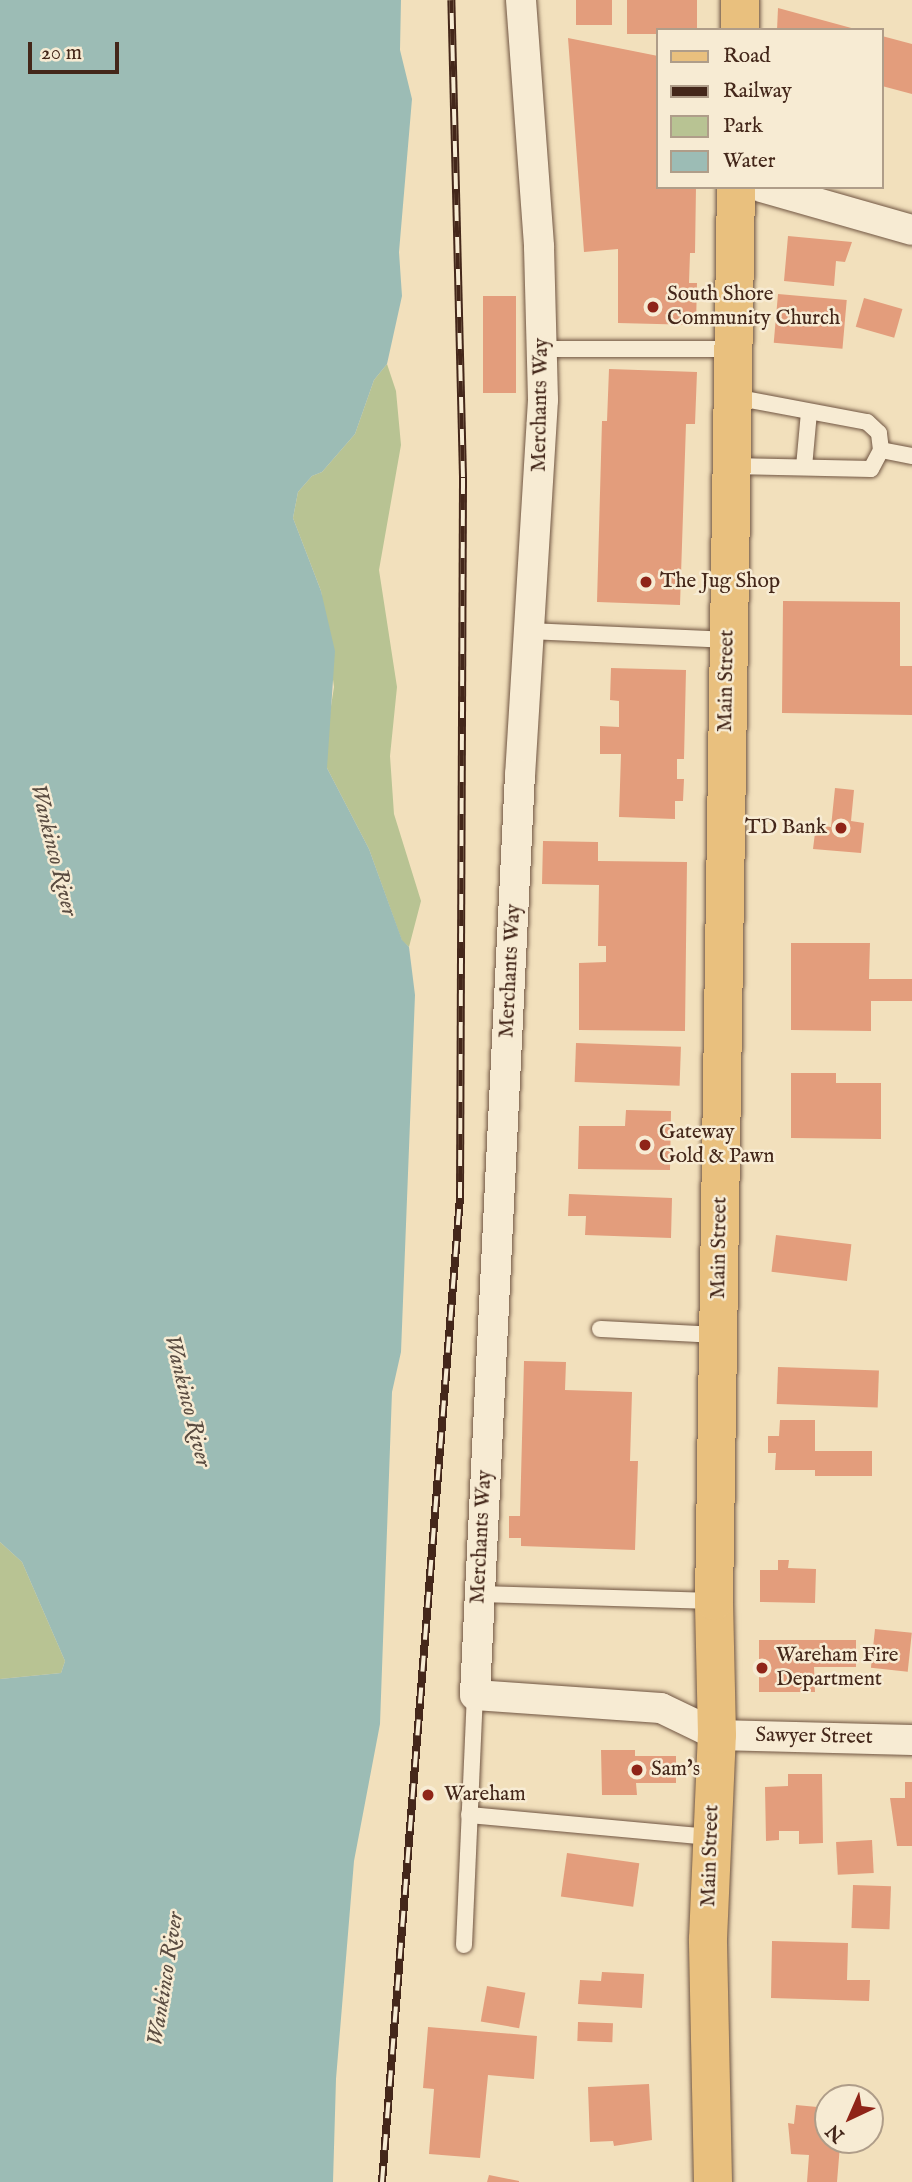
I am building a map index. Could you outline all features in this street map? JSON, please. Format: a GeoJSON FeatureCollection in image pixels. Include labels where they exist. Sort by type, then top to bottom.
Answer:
{"type":"FeatureCollection","features":[{"type":"Feature","properties":{"kind":"main road"},"geometry":{"type":"LineString","coordinates":[[740,0],[740,28]]}},
{"type":"Feature","properties":{"kind":"main road","name":"Main Street"},"geometry":{"type":"LineString","coordinates":[[713,2182],[710,1837],[717,1735],[714,1601],[736,189]]}},
{"type":"Feature","properties":{"kind":"street","name":"Merchants Way"},"geometry":{"type":"LineString","coordinates":[[475,1695],[520,775],[531,631],[543,349],[521,0]]}},
{"type":"Feature","properties":{"kind":"street"},"geometry":{"type":"LineString","coordinates":[[768,189],[912,230]]}},
{"type":"Feature","properties":{"kind":"street"},"geometry":{"type":"LineString","coordinates":[[475,1695],[661,1709],[717,1735]]}},
{"type":"Feature","properties":{"kind":"street","name":"Sawyer Street"},"geometry":{"type":"LineString","coordinates":[[717,1735],[912,1740]]}},
{"type":"Feature","properties":{"kind":"lane"},"geometry":{"type":"LineString","coordinates":[[543,349],[734,349]]}},
{"type":"Feature","properties":{"kind":"lane"},"geometry":{"type":"LineString","coordinates":[[732,466],[871,469],[881,450],[879,433],[867,422],[733,397]]}},
{"type":"Feature","properties":{"kind":"lane"},"geometry":{"type":"LineString","coordinates":[[804,467],[809,412]]}},
{"type":"Feature","properties":{"kind":"lane"},"geometry":{"type":"LineString","coordinates":[[881,450],[912,456]]}},
{"type":"Feature","properties":{"kind":"lane"},"geometry":{"type":"LineString","coordinates":[[531,631],[728,640]]}},
{"type":"Feature","properties":{"kind":"lane"},"geometry":{"type":"LineString","coordinates":[[600,1329],[719,1335]]}},
{"type":"Feature","properties":{"kind":"lane"},"geometry":{"type":"LineString","coordinates":[[480,1594],[714,1601]]}},
{"type":"Feature","properties":{"kind":"lane"},"geometry":{"type":"LineString","coordinates":[[464,1945],[475,1695]]}},
{"type":"Feature","properties":{"kind":"lane"},"geometry":{"type":"LineString","coordinates":[[469,1815],[710,1837]]}},
{"type":"Feature","properties":{"kind":"green space"},"geometry":{"type":"Polygon","coordinates":[[[387,364],[396,391],[401,445],[379,570],[397,687],[390,756],[394,814],[421,901],[409,947],[402,941],[369,849],[327,768],[326,738],[334,687],[321,591],[293,518],[298,492],[312,476],[322,472],[355,434],[374,380],[387,364]]]}},
{"type":"Feature","properties":{"kind":"green space"},"geometry":{"type":"Polygon","coordinates":[[[0,1542],[22,1562],[65,1661],[61,1673],[0,1679],[0,1542]]]}},
{"type":"Feature","properties":{"kind":"water","name":"Wankinco River"},"geometry":{"type":"Polygon","coordinates":[[[0,0],[401,0],[400,50],[412,99],[399,252],[402,296],[387,364],[374,380],[355,434],[322,472],[312,476],[298,492],[293,518],[321,591],[335,651],[327,768],[369,849],[402,940],[409,947],[415,995],[401,1352],[392,1392],[380,1724],[354,1861],[336,2079],[333,2182],[0,2182],[0,1679],[61,1673],[65,1661],[22,1562],[0,1542],[0,0]]]}},
{"type":"Feature","properties":{"kind":"building"},"geometry":{"type":"Polygon","coordinates":[[[576,0],[612,0],[612,25],[576,25],[576,0]]]}},
{"type":"Feature","properties":{"kind":"building"},"geometry":{"type":"Polygon","coordinates":[[[627,0],[697,0],[697,28],[656,28],[656,34],[627,34],[627,0]]]}},
{"type":"Feature","properties":{"kind":"building"},"geometry":{"type":"Polygon","coordinates":[[[778,8],[851,28],[777,28],[778,8]]]}},
{"type":"Feature","properties":{"kind":"building"},"geometry":{"type":"Polygon","coordinates":[[[884,37],[912,44],[912,94],[884,87],[884,37]]]}},
{"type":"Feature","properties":{"kind":"building"},"geometry":{"type":"Polygon","coordinates":[[[568,38],[656,56],[656,189],[696,189],[695,253],[690,253],[689,283],[697,283],[696,325],[618,323],[618,249],[584,252],[568,38]]]}},
{"type":"Feature","properties":{"kind":"building"},"geometry":{"type":"Polygon","coordinates":[[[788,236],[852,242],[845,262],[836,261],[834,286],[784,281],[788,236]]]}},
{"type":"Feature","properties":{"kind":"building"},"geometry":{"type":"Polygon","coordinates":[[[778,294],[847,300],[842,349],[774,343],[778,294]]]}},
{"type":"Feature","properties":{"kind":"building"},"geometry":{"type":"Polygon","coordinates":[[[483,296],[516,296],[516,393],[483,393],[483,296]]]}},
{"type":"Feature","properties":{"kind":"building"},"geometry":{"type":"Polygon","coordinates":[[[864,298],[902,309],[894,338],[856,327],[864,298]]]}},
{"type":"Feature","properties":{"kind":"building"},"geometry":{"type":"Polygon","coordinates":[[[609,369],[697,372],[695,424],[686,424],[680,605],[597,602],[602,421],[607,421],[609,369]]]}},
{"type":"Feature","properties":{"kind":"building"},"geometry":{"type":"Polygon","coordinates":[[[783,601],[900,602],[900,666],[912,666],[912,715],[782,713],[783,601]]]}},
{"type":"Feature","properties":{"kind":"building"},"geometry":{"type":"Polygon","coordinates":[[[611,668],[686,670],[684,759],[677,759],[677,779],[684,779],[683,801],[675,801],[675,819],[619,817],[621,754],[600,754],[600,726],[619,727],[619,701],[610,700],[611,668]]]}},
{"type":"Feature","properties":{"kind":"building"},"geometry":{"type":"Polygon","coordinates":[[[835,788],[854,790],[851,821],[864,823],[861,853],[813,849],[816,825],[831,827],[835,788]]]}},
{"type":"Feature","properties":{"kind":"building"},"geometry":{"type":"Polygon","coordinates":[[[543,841],[598,842],[598,861],[687,862],[685,1031],[579,1030],[579,963],[606,962],[606,946],[598,946],[599,885],[542,884],[543,841]]]}},
{"type":"Feature","properties":{"kind":"building"},"geometry":{"type":"Polygon","coordinates":[[[791,943],[870,943],[869,979],[912,979],[912,1001],[871,1001],[871,1031],[791,1030],[791,943]]]}},
{"type":"Feature","properties":{"kind":"building"},"geometry":{"type":"Polygon","coordinates":[[[576,1043],[681,1047],[680,1086],[575,1082],[576,1043]]]}},
{"type":"Feature","properties":{"kind":"building"},"geometry":{"type":"Polygon","coordinates":[[[791,1073],[836,1073],[836,1083],[881,1083],[881,1139],[791,1138],[791,1073]]]}},
{"type":"Feature","properties":{"kind":"building"},"geometry":{"type":"Polygon","coordinates":[[[626,1110],[671,1111],[670,1170],[578,1169],[579,1126],[625,1126],[626,1110]]]}},
{"type":"Feature","properties":{"kind":"building"},"geometry":{"type":"Polygon","coordinates":[[[569,1194],[672,1198],[671,1238],[585,1235],[586,1216],[568,1216],[569,1194]]]}},
{"type":"Feature","properties":{"kind":"building"},"geometry":{"type":"Polygon","coordinates":[[[776,1235],[851,1244],[847,1281],[771,1272],[776,1235]]]}},
{"type":"Feature","properties":{"kind":"building"},"geometry":{"type":"Polygon","coordinates":[[[524,1361],[566,1362],[565,1390],[632,1392],[630,1461],[638,1461],[635,1550],[521,1546],[521,1538],[509,1538],[509,1516],[520,1516],[524,1361]]]}},
{"type":"Feature","properties":{"kind":"building"},"geometry":{"type":"Polygon","coordinates":[[[778,1367],[879,1371],[878,1408],[777,1404],[778,1367]]]}},
{"type":"Feature","properties":{"kind":"building"},"geometry":{"type":"Polygon","coordinates":[[[780,1420],[815,1420],[815,1451],[872,1451],[872,1476],[815,1476],[815,1470],[775,1470],[776,1453],[768,1453],[768,1436],[779,1436],[780,1420]]]}},
{"type":"Feature","properties":{"kind":"building"},"geometry":{"type":"Polygon","coordinates":[[[778,1560],[789,1560],[788,1568],[816,1569],[815,1603],[760,1602],[760,1570],[778,1570],[778,1560]]]}},
{"type":"Feature","properties":{"kind":"building"},"geometry":{"type":"Polygon","coordinates":[[[875,1629],[912,1633],[908,1672],[871,1668],[875,1629]]]}},
{"type":"Feature","properties":{"kind":"building"},"geometry":{"type":"Polygon","coordinates":[[[759,1640],[856,1640],[856,1667],[814,1667],[815,1692],[759,1692],[759,1640]]]}},
{"type":"Feature","properties":{"kind":"building"},"geometry":{"type":"Polygon","coordinates":[[[601,1750],[635,1750],[635,1756],[676,1756],[676,1783],[636,1783],[637,1795],[602,1795],[601,1750]]]}},
{"type":"Feature","properties":{"kind":"building"},"geometry":{"type":"Polygon","coordinates":[[[788,1774],[822,1774],[823,1843],[799,1844],[799,1831],[779,1831],[779,1840],[766,1841],[765,1787],[788,1786],[788,1774]]]}},
{"type":"Feature","properties":{"kind":"building"},"geometry":{"type":"Polygon","coordinates":[[[905,1782],[912,1782],[912,1846],[897,1846],[890,1798],[905,1798],[905,1782]]]}},
{"type":"Feature","properties":{"kind":"building"},"geometry":{"type":"Polygon","coordinates":[[[872,1840],[874,1873],[838,1875],[836,1842],[872,1840]]]}},
{"type":"Feature","properties":{"kind":"building"},"geometry":{"type":"Polygon","coordinates":[[[567,1853],[639,1863],[633,1907],[561,1897],[567,1853]]]}},
{"type":"Feature","properties":{"kind":"building"},"geometry":{"type":"Polygon","coordinates":[[[853,1885],[891,1886],[889,1929],[851,1928],[853,1885]]]}},
{"type":"Feature","properties":{"kind":"building"},"geometry":{"type":"Polygon","coordinates":[[[772,1941],[848,1943],[847,1980],[870,1980],[869,2001],[771,1998],[772,1941]]]}},
{"type":"Feature","properties":{"kind":"building"},"geometry":{"type":"Polygon","coordinates":[[[602,1972],[644,1974],[642,2008],[578,2004],[580,1980],[601,1981],[602,1972]]]}},
{"type":"Feature","properties":{"kind":"building"},"geometry":{"type":"Polygon","coordinates":[[[487,1986],[525,1993],[519,2028],[481,2021],[487,1986]]]}},
{"type":"Feature","properties":{"kind":"building"},"geometry":{"type":"Polygon","coordinates":[[[578,2022],[613,2023],[612,2042],[577,2041],[578,2022]]]}},
{"type":"Feature","properties":{"kind":"building"},"geometry":{"type":"Polygon","coordinates":[[[428,2027],[537,2036],[534,2079],[488,2075],[480,2158],[429,2154],[434,2089],[423,2088],[428,2027]]]}},
{"type":"Feature","properties":{"kind":"building"},"geometry":{"type":"Polygon","coordinates":[[[649,2084],[652,2140],[614,2146],[613,2141],[590,2142],[588,2087],[649,2084]]]}},
{"type":"Feature","properties":{"kind":"building"},"geometry":{"type":"Polygon","coordinates":[[[796,2105],[814,2107],[814,2154],[839,2154],[837,2182],[807,2182],[809,2155],[791,2154],[788,2123],[794,2124],[796,2105]]]}},
{"type":"Feature","properties":{"kind":"building"},"geometry":{"type":"Polygon","coordinates":[[[489,2175],[519,2181],[519,2182],[487,2182],[489,2175]]]}},
{"type":"Feature","properties":{"kind":"railway"},"geometry":{"type":"LineString","coordinates":[[382,2182],[460,1198],[463,477],[451,0]]}},
{"type":"Feature","properties":{"kind":"place","name":"South Shore Community Church"},"geometry":{"type":"Point","coordinates":[653,307]}},
{"type":"Feature","properties":{"kind":"place","name":"The Jug Shop"},"geometry":{"type":"Point","coordinates":[646,582]}},
{"type":"Feature","properties":{"kind":"place","name":"TD Bank"},"geometry":{"type":"Point","coordinates":[841,828]}},
{"type":"Feature","properties":{"kind":"place","name":"Gateway Gold & Pawn"},"geometry":{"type":"Point","coordinates":[645,1145]}},
{"type":"Feature","properties":{"kind":"place","name":"Wareham Fire Department"},"geometry":{"type":"Point","coordinates":[762,1668]}},
{"type":"Feature","properties":{"kind":"place","name":"Sam's"},"geometry":{"type":"Point","coordinates":[637,1770]}},
{"type":"Feature","properties":{"kind":"place","name":"Wareham"},"geometry":{"type":"Point","coordinates":[428,1795]}}]}
